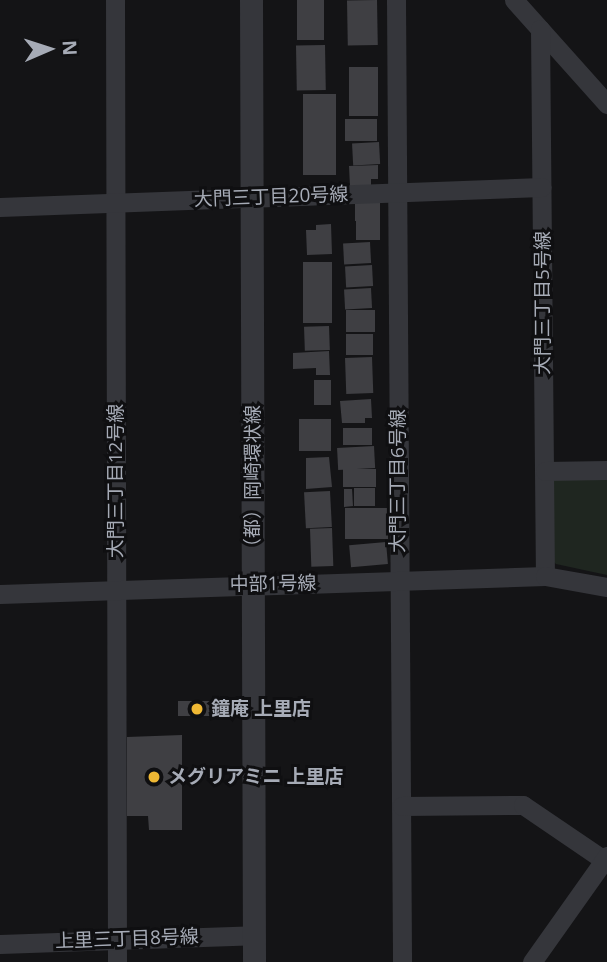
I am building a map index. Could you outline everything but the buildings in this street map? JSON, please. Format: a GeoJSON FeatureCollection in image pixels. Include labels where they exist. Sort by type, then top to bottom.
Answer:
{"type":"FeatureCollection","features":[{"type":"Feature","properties":{"kind":"street","name":"大門三丁目12号線"},"geometry":{"type":"LineString","coordinates":[[115,0],[117,962]]}},
{"type":"Feature","properties":{"kind":"street","name":"（都）岡崎環状線"},"geometry":{"type":"LineString","coordinates":[[251,0],[254,962]]}},
{"type":"Feature","properties":{"kind":"street","name":"大門三丁目6号線"},"geometry":{"type":"LineString","coordinates":[[396,0],[402,962]]}},
{"type":"Feature","properties":{"kind":"street"},"geometry":{"type":"LineString","coordinates":[[513,0],[607,104]]}},
{"type":"Feature","properties":{"kind":"street","name":"大門三丁目5号線"},"geometry":{"type":"LineString","coordinates":[[540,29],[545,576]]}},
{"type":"Feature","properties":{"kind":"street","name":"大門三丁目20号線"},"geometry":{"type":"LineString","coordinates":[[0,207],[542,187]]}},
{"type":"Feature","properties":{"kind":"street"},"geometry":{"type":"LineString","coordinates":[[545,471],[607,470]]}},
{"type":"Feature","properties":{"kind":"street","name":"中部1号線"},"geometry":{"type":"LineString","coordinates":[[0,594],[545,576],[607,587]]}},
{"type":"Feature","properties":{"kind":"street"},"geometry":{"type":"LineString","coordinates":[[402,806],[523,805],[606,859],[532,962]]}},
{"type":"Feature","properties":{"kind":"street","name":"上里三丁目8号線"},"geometry":{"type":"LineString","coordinates":[[0,944],[254,935]]}},
{"type":"Feature","properties":{"kind":"shaded area"},"geometry":{"type":"Polygon","coordinates":[[[607,475],[607,575],[556,564],[553,561],[552,480],[607,475]]]}},
{"type":"Feature","properties":{"kind":"place","name":"鐘庵 上里店"},"geometry":{"type":"Point","coordinates":[197,709]}},
{"type":"Feature","properties":{"kind":"place","name":"メグリアミニ 上里店"},"geometry":{"type":"Point","coordinates":[154,777]}}]}
